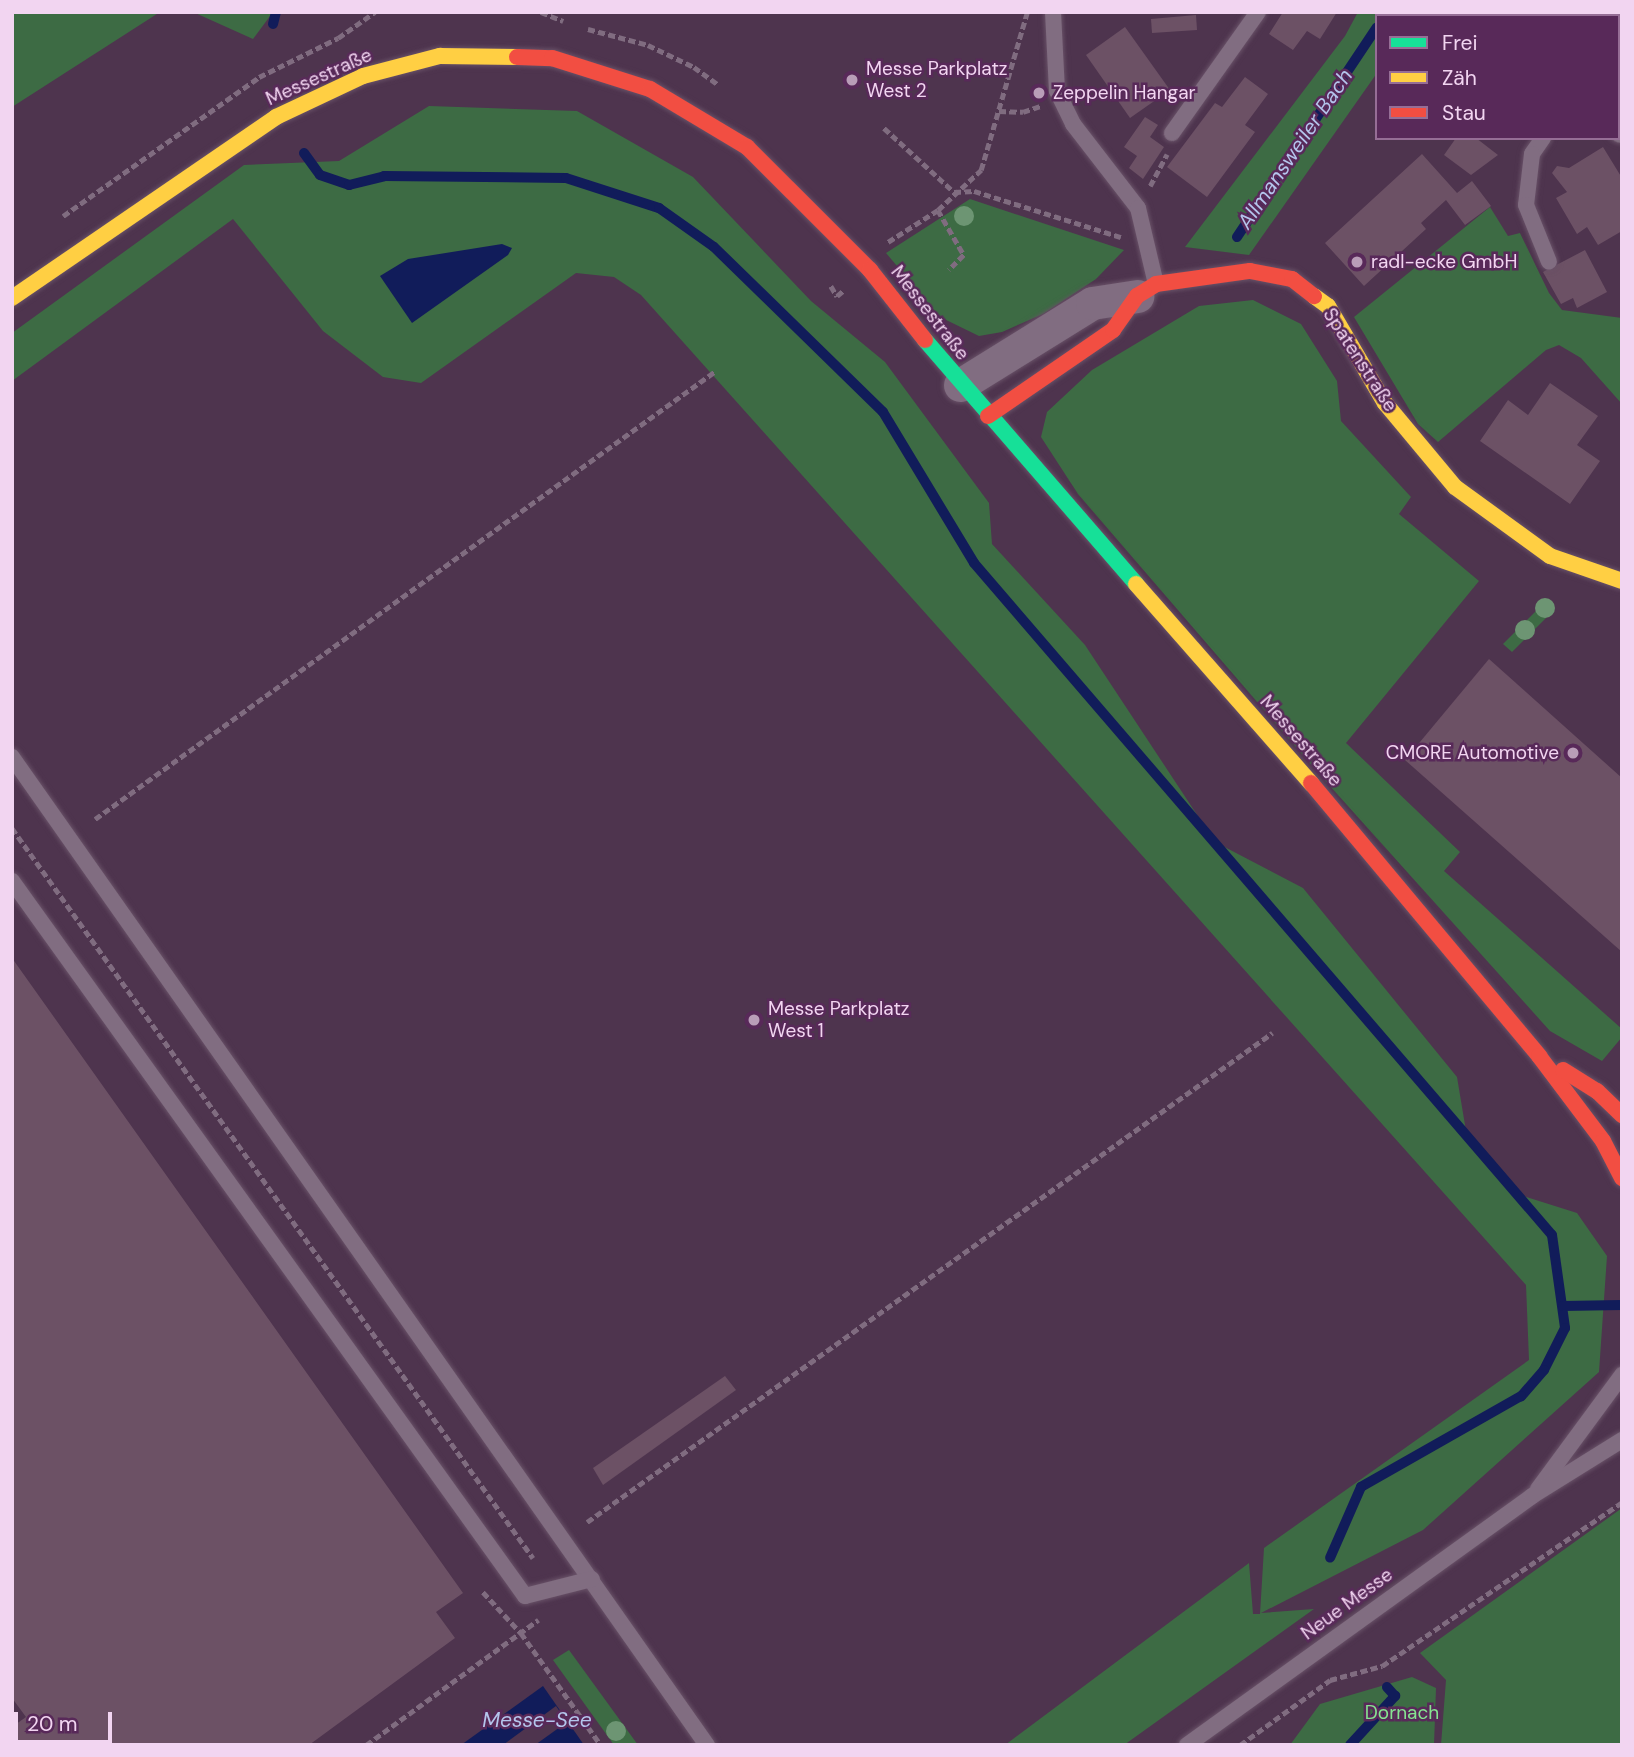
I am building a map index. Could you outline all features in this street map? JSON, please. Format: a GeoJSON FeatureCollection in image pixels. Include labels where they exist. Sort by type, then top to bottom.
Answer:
{"type":"FeatureCollection","features":[{"type":"Feature","properties":{"kind":"street","name":"Messestraße"},"geometry":{"type":"LineString","coordinates":[[12,298],[276,117],[363,76],[440,56],[552,58],[650,89],[747,148],[870,270],[960,385],[1297,768],[1539,1056],[1603,1141],[1622,1178]]}},
{"type":"Feature","properties":{"kind":"street","name":"Spatenstraße"},"geometry":{"type":"LineString","coordinates":[[960,385],[1091,303],[1250,271],[1292,278],[1328,306],[1385,403],[1455,487],[1550,556],[1622,581]]}},
{"type":"Feature","properties":{"kind":"street"},"geometry":{"type":"LineString","coordinates":[[988,416],[1114,330],[1147,290]]}},
{"type":"Feature","properties":{"kind":"street"},"geometry":{"type":"LineString","coordinates":[[1539,1056],[1597,1091],[1622,1115]]}},
{"type":"Feature","properties":{"kind":"street","name":"Messestraße"},"geometry":{"type":"LineString","coordinates":[[1603,1141],[1622,1155]]}},
{"type":"Feature","properties":{"kind":"lane"},"geometry":{"type":"LineString","coordinates":[[1053,12],[1052,61],[1060,98],[1073,124],[1138,208],[1149,246],[1147,290]]}},
{"type":"Feature","properties":{"kind":"lane"},"geometry":{"type":"LineString","coordinates":[[1172,133],[1258,12]]}},
{"type":"Feature","properties":{"kind":"lane"},"geometry":{"type":"LineString","coordinates":[[1542,140],[1532,154],[1526,205],[1549,262]]}},
{"type":"Feature","properties":{"kind":"lane"},"geometry":{"type":"LineString","coordinates":[[12,757],[19,781],[592,1579],[708,1745]]}},
{"type":"Feature","properties":{"kind":"lane"},"geometry":{"type":"LineString","coordinates":[[12,881],[525,1596],[592,1579]]}},
{"type":"Feature","properties":{"kind":"lane","name":"Neue Messe"},"geometry":{"type":"LineString","coordinates":[[1532,1496],[1622,1376]]}},
{"type":"Feature","properties":{"kind":"lane","name":"Neue Messe"},"geometry":{"type":"LineString","coordinates":[[1186,1745],[1532,1496],[1622,1440]]}},
{"type":"Feature","properties":{"kind":"path"},"geometry":{"type":"LineString","coordinates":[[52,224],[259,77],[338,38],[375,12]]}},
{"type":"Feature","properties":{"kind":"path"},"geometry":{"type":"LineString","coordinates":[[870,270],[884,244],[938,210],[954,192],[981,170],[1028,12]]}},
{"type":"Feature","properties":{"kind":"path"},"geometry":{"type":"LineString","coordinates":[[999,111],[1023,112],[1060,98]]}},
{"type":"Feature","properties":{"kind":"path"},"geometry":{"type":"LineString","coordinates":[[884,128],[954,192],[974,191],[1149,246]]}},
{"type":"Feature","properties":{"kind":"path"},"geometry":{"type":"LineString","coordinates":[[1138,208],[1169,150],[1172,133]]}},
{"type":"Feature","properties":{"kind":"path"},"geometry":{"type":"LineString","coordinates":[[938,210],[964,255],[949,270]]}},
{"type":"Feature","properties":{"kind":"path"},"geometry":{"type":"LineString","coordinates":[[94,819],[714,372]]}},
{"type":"Feature","properties":{"kind":"path"},"geometry":{"type":"LineString","coordinates":[[12,828],[533,1558]]}},
{"type":"Feature","properties":{"kind":"path"},"geometry":{"type":"LineString","coordinates":[[587,1522],[1272,1033]]}},
{"type":"Feature","properties":{"kind":"path"},"geometry":{"type":"LineString","coordinates":[[1240,1745],[1331,1680],[1381,1666],[1622,1502]]}},
{"type":"Feature","properties":{"kind":"path"},"geometry":{"type":"LineString","coordinates":[[484,1592],[521,1633],[601,1745]]}},
{"type":"Feature","properties":{"kind":"path"},"geometry":{"type":"LineString","coordinates":[[366,1745],[541,1617]]}},
{"type":"Feature","properties":{"kind":"green space"},"geometry":{"type":"Polygon","coordinates":[[[12,12],[160,12],[12,107],[12,12]]]}},
{"type":"Feature","properties":{"kind":"green space"},"geometry":{"type":"Polygon","coordinates":[[[193,12],[273,12],[253,39],[193,12]]]}},
{"type":"Feature","properties":{"kind":"green space"},"geometry":{"type":"Polygon","coordinates":[[[1358,12],[1403,12],[1375,14],[1375,76],[1249,255],[1185,247],[1345,36],[1358,12]]]}},
{"type":"Feature","properties":{"kind":"green space"},"geometry":{"type":"Polygon","coordinates":[[[429,106],[577,111],[693,177],[811,301],[885,362],[989,503],[992,544],[1085,645],[1215,842],[1303,888],[1457,1077],[1466,1131],[1520,1195],[1577,1213],[1607,1256],[1599,1372],[1423,1530],[1261,1613],[1314,1609],[1124,1745],[1005,1745],[1249,1563],[1253,1614],[1260,1614],[1264,1548],[1529,1360],[1526,1285],[641,295],[614,277],[576,273],[421,383],[383,377],[323,331],[233,219],[12,381],[12,333],[244,165],[339,161],[429,106]]]}},
{"type":"Feature","properties":{"kind":"green space"},"geometry":{"type":"Polygon","coordinates":[[[970,199],[1124,250],[1096,279],[1043,314],[1002,332],[979,336],[940,317],[886,253],[970,199]]]}},
{"type":"Feature","properties":{"kind":"green space"},"geometry":{"type":"Polygon","coordinates":[[[1490,207],[1508,236],[1520,233],[1549,293],[1562,310],[1622,318],[1622,404],[1581,358],[1559,345],[1546,350],[1438,442],[1418,424],[1354,317],[1490,207]]]}},
{"type":"Feature","properties":{"kind":"green space"},"geometry":{"type":"Polygon","coordinates":[[[1253,300],[1301,324],[1337,381],[1341,421],[1411,497],[1399,514],[1479,581],[1346,743],[1460,852],[1444,871],[1622,1029],[1622,1037],[1602,1061],[1550,1031],[1320,775],[1078,494],[1041,437],[1047,412],[1092,370],[1199,306],[1253,300]]]}},
{"type":"Feature","properties":{"kind":"green space"},"geometry":{"type":"Polygon","coordinates":[[[1546,601],[1554,610],[1512,652],[1503,644],[1546,601]]]}},
{"type":"Feature","properties":{"kind":"green space"},"geometry":{"type":"Polygon","coordinates":[[[1622,1508],[1622,1745],[1441,1745],[1446,1680],[1420,1653],[1622,1508]]]}},
{"type":"Feature","properties":{"kind":"green space"},"geometry":{"type":"Polygon","coordinates":[[[569,1650],[638,1745],[614,1745],[553,1660],[569,1650]]]}},
{"type":"Feature","properties":{"kind":"green space","name":"Dornach"},"geometry":{"type":"Polygon","coordinates":[[[1412,1677],[1436,1688],[1434,1745],[1290,1745],[1320,1704],[1412,1677]]]}},
{"type":"Feature","properties":{"kind":"water"},"geometry":{"type":"Polygon","coordinates":[[[502,244],[512,248],[508,255],[412,323],[380,276],[408,259],[502,244]]]}},
{"type":"Feature","properties":{"kind":"water","name":"Messe-See"},"geometry":{"type":"Polygon","coordinates":[[[543,1686],[584,1745],[461,1745],[543,1686]]]}},
{"type":"Feature","properties":{"kind":"pier"},"geometry":{"type":"Polygon","coordinates":[[[556,1706],[567,1722],[535,1745],[503,1745],[556,1706]]]}},
{"type":"Feature","properties":{"kind":"building"},"geometry":{"type":"Polygon","coordinates":[[[1283,12],[1337,12],[1320,39],[1307,31],[1293,50],[1269,34],[1283,12]]]}},
{"type":"Feature","properties":{"kind":"building"},"geometry":{"type":"Polygon","coordinates":[[[1494,12],[1496,14],[1451,14],[1494,12]]]}},
{"type":"Feature","properties":{"kind":"building"},"geometry":{"type":"Polygon","coordinates":[[[1196,15],[1197,30],[1152,33],[1151,19],[1196,15]]]}},
{"type":"Feature","properties":{"kind":"building"},"geometry":{"type":"Polygon","coordinates":[[[1125,27],[1170,90],[1130,118],[1086,55],[1125,27]]]}},
{"type":"Feature","properties":{"kind":"building"},"geometry":{"type":"Polygon","coordinates":[[[1622,32],[1620,64],[1620,33],[1622,32]]]}},
{"type":"Feature","properties":{"kind":"building"},"geometry":{"type":"Polygon","coordinates":[[[1245,77],[1268,94],[1245,125],[1255,132],[1207,197],[1167,167],[1215,103],[1222,107],[1245,77]]]}},
{"type":"Feature","properties":{"kind":"building"},"geometry":{"type":"Polygon","coordinates":[[[1145,117],[1158,125],[1150,137],[1164,147],[1143,179],[1129,168],[1137,156],[1124,147],[1145,117]]]}},
{"type":"Feature","properties":{"kind":"building"},"geometry":{"type":"Polygon","coordinates":[[[1455,140],[1479,140],[1498,155],[1471,175],[1444,155],[1455,140]]]}},
{"type":"Feature","properties":{"kind":"building"},"geometry":{"type":"Polygon","coordinates":[[[1603,147],[1622,178],[1622,231],[1598,245],[1587,227],[1577,234],[1556,198],[1567,192],[1552,173],[1557,166],[1569,168],[1603,147]]]}},
{"type":"Feature","properties":{"kind":"building"},"geometry":{"type":"Polygon","coordinates":[[[1422,154],[1457,193],[1472,181],[1491,206],[1465,225],[1446,200],[1421,223],[1426,229],[1364,286],[1325,243],[1422,154]]]}},
{"type":"Feature","properties":{"kind":"building"},"geometry":{"type":"Polygon","coordinates":[[[1585,250],[1607,292],[1577,308],[1573,298],[1561,304],[1543,272],[1585,250]]]}},
{"type":"Feature","properties":{"kind":"building"},"geometry":{"type":"Polygon","coordinates":[[[1550,383],[1598,416],[1577,445],[1600,461],[1570,504],[1480,441],[1508,400],[1528,415],[1550,383]]]}},
{"type":"Feature","properties":{"kind":"building"},"geometry":{"type":"Polygon","coordinates":[[[1489,659],[1622,778],[1622,952],[1405,760],[1489,659]]]}},
{"type":"Feature","properties":{"kind":"building"},"geometry":{"type":"Polygon","coordinates":[[[12,958],[463,1593],[436,1612],[455,1638],[309,1745],[12,1745],[12,1727],[26,1717],[12,1698],[12,958]]]}},
{"type":"Feature","properties":{"kind":"building"},"geometry":{"type":"Polygon","coordinates":[[[725,1376],[736,1390],[603,1485],[593,1468],[725,1376]]]}},
{"type":"Feature","properties":{"kind":"waterway"},"geometry":{"type":"LineString","coordinates":[[273,24],[276,12]]}},
{"type":"Feature","properties":{"kind":"waterway","name":"Allmansweiler Bach"},"geometry":{"type":"LineString","coordinates":[[1237,237],[1375,30]]}},
{"type":"Feature","properties":{"kind":"waterway"},"geometry":{"type":"LineString","coordinates":[[304,153],[320,175],[349,185],[384,176],[566,178],[659,208],[714,247],[883,412],[974,563],[1552,1235],[1565,1328],[1544,1370],[1521,1396],[1361,1487],[1330,1558]]}},
{"type":"Feature","properties":{"kind":"waterway"},"geometry":{"type":"LineString","coordinates":[[1563,1306],[1622,1305]]}},
{"type":"Feature","properties":{"kind":"waterway"},"geometry":{"type":"LineString","coordinates":[[1350,1745],[1395,1696],[1387,1687]]}},
{"type":"Feature","properties":{"kind":"traffic: fast"},"geometry":{"type":"LineString","coordinates":[[925,340],[1136,584]]}},
{"type":"Feature","properties":{"kind":"traffic: slow"},"geometry":{"type":"LineString","coordinates":[[12,298],[276,117],[363,76],[440,56],[517,57]]}},
{"type":"Feature","properties":{"kind":"traffic: slow"},"geometry":{"type":"LineString","coordinates":[[1314,296],[1328,306],[1385,403],[1455,487],[1550,556],[1622,581]]}},
{"type":"Feature","properties":{"kind":"traffic: slow"},"geometry":{"type":"LineString","coordinates":[[1136,584],[1311,783]]}},
{"type":"Feature","properties":{"kind":"traffic: jam"},"geometry":{"type":"LineString","coordinates":[[517,57],[552,58],[650,89],[747,147],[870,270],[925,340]]}},
{"type":"Feature","properties":{"kind":"traffic: jam"},"geometry":{"type":"LineString","coordinates":[[988,416],[1113,330],[1137,296],[1156,284],[1250,271],[1292,279],[1314,296]]}},
{"type":"Feature","properties":{"kind":"traffic: jam"},"geometry":{"type":"LineString","coordinates":[[1311,783],[1539,1056],[1603,1141],[1622,1178]]}},
{"type":"Feature","properties":{"kind":"traffic: jam"},"geometry":{"type":"LineString","coordinates":[[1563,1070],[1597,1091],[1622,1115]]}},
{"type":"Feature","properties":{"kind":"place","name":"Messe Parkplatz West 2"},"geometry":{"type":"Point","coordinates":[852,80]}},
{"type":"Feature","properties":{"kind":"place","name":"Zeppelin Hangar"},"geometry":{"type":"Point","coordinates":[1039,93]}},
{"type":"Feature","properties":{"kind":"place","name":"radl-ecke GmbH"},"geometry":{"type":"Point","coordinates":[1357,262]}},
{"type":"Feature","properties":{"kind":"place","name":"CMORE Automotive"},"geometry":{"type":"Point","coordinates":[1573,753]}},
{"type":"Feature","properties":{"kind":"place","name":"Messe Parkplatz West 1"},"geometry":{"type":"Point","coordinates":[754,1020]}}]}
